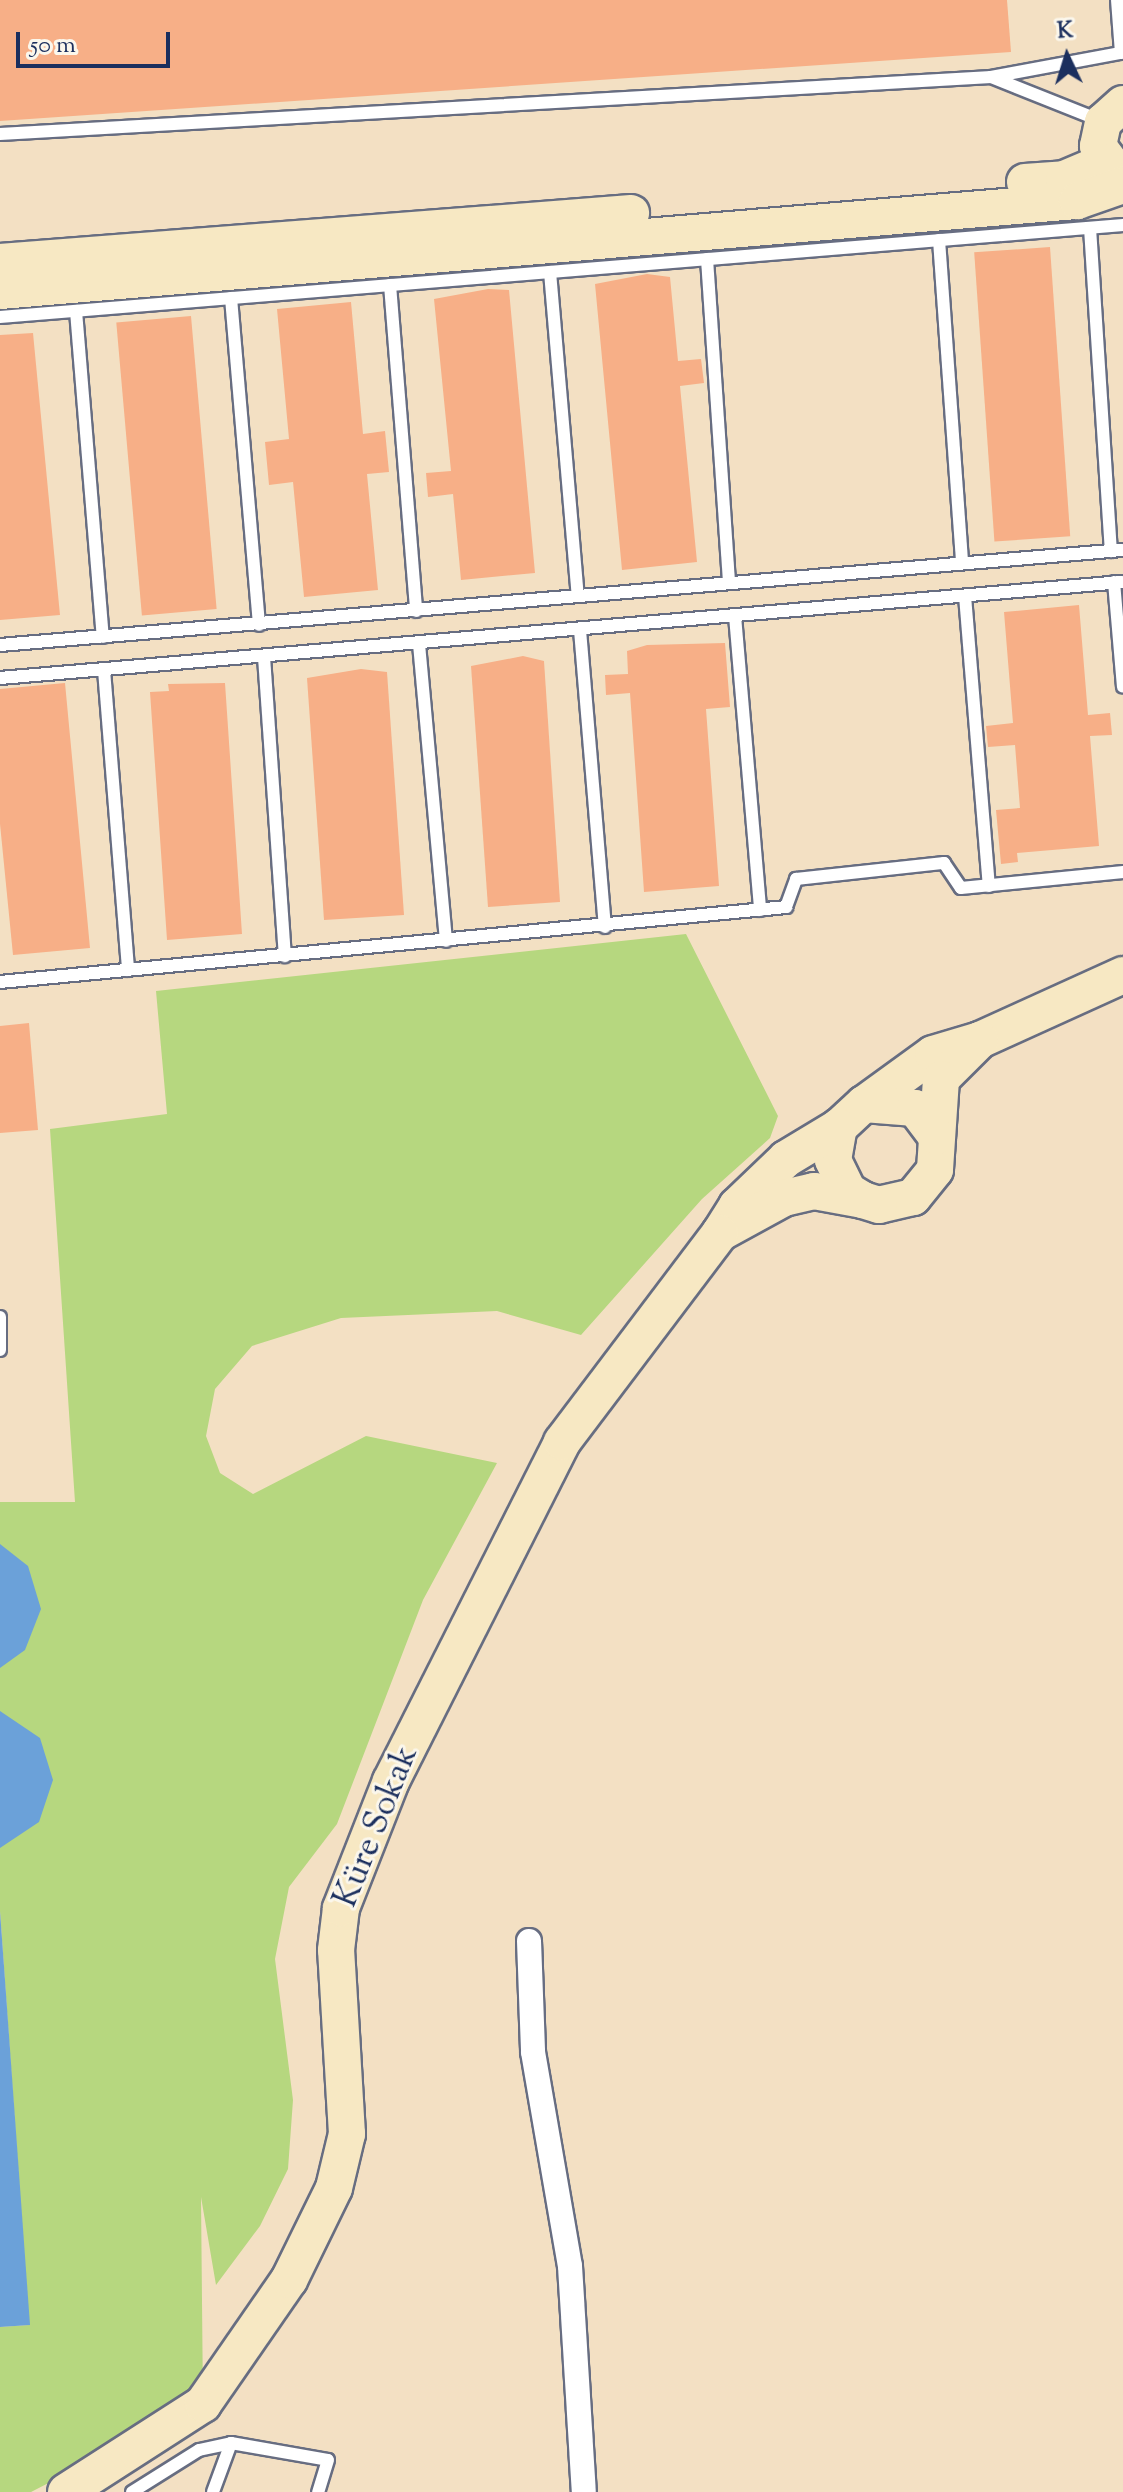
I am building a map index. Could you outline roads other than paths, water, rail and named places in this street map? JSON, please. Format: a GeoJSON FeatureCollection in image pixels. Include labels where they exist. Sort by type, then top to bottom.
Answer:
{"type":"FeatureCollection","features":[{"type":"Feature","properties":{"kind":"street"},"geometry":{"type":"LineString","coordinates":[[1113,113],[1117,175]]}},
{"type":"Feature","properties":{"kind":"street"},"geometry":{"type":"LineString","coordinates":[[0,262],[1117,175]]}},
{"type":"Feature","properties":{"kind":"street"},"geometry":{"type":"LineString","coordinates":[[0,291],[1077,201],[1117,175]]}},
{"type":"Feature","properties":{"kind":"street"},"geometry":{"type":"LineString","coordinates":[[720,1233],[784,1198],[814,1191],[879,1205],[913,1197],[935,1170],[941,1079],[980,1040],[1123,975]]}},
{"type":"Feature","properties":{"kind":"street","name":"Küre Sokak"},"geometry":{"type":"LineString","coordinates":[[66,2492],[203,2404],[289,2280],[334,2188],[347,2134],[336,1950],[341,1908],[391,1781],[562,1442],[720,1233],[737,1206],[786,1159],[852,1115],[933,1054],[980,1040]]}},
{"type":"Feature","properties":{"kind":"street"},"geometry":{"type":"LineString","coordinates":[[863,1200],[838,1177],[852,1115],[915,1108],[936,1136]]}},
{"type":"Feature","properties":{"kind":"street"},"geometry":{"type":"LineString","coordinates":[[529,1941],[533,2052],[570,2266],[584,2492]]}},
{"type":"Feature","properties":{"kind":"lane"},"geometry":{"type":"LineString","coordinates":[[0,134],[991,77],[1121,53],[1117,0]]}},
{"type":"Feature","properties":{"kind":"lane"},"geometry":{"type":"LineString","coordinates":[[991,77],[1113,113]]}},
{"type":"Feature","properties":{"kind":"lane"},"geometry":{"type":"LineString","coordinates":[[0,317],[1123,225]]}},
{"type":"Feature","properties":{"kind":"lane"},"geometry":{"type":"LineString","coordinates":[[0,645],[1117,550],[1090,228]]}},
{"type":"Feature","properties":{"kind":"lane"},"geometry":{"type":"LineString","coordinates":[[939,240],[962,563]]}},
{"type":"Feature","properties":{"kind":"lane"},"geometry":{"type":"LineString","coordinates":[[707,259],[729,582]]}},
{"type":"Feature","properties":{"kind":"lane"},"geometry":{"type":"LineString","coordinates":[[550,272],[578,596]]}},
{"type":"Feature","properties":{"kind":"lane"},"geometry":{"type":"LineString","coordinates":[[390,285],[416,611]]}},
{"type":"Feature","properties":{"kind":"lane"},"geometry":{"type":"LineString","coordinates":[[231,298],[259,625]]}},
{"type":"Feature","properties":{"kind":"lane"},"geometry":{"type":"LineString","coordinates":[[76,311],[103,637]]}},
{"type":"Feature","properties":{"kind":"lane"},"geometry":{"type":"LineString","coordinates":[[0,678],[1119,582],[1123,687]]}},
{"type":"Feature","properties":{"kind":"lane"},"geometry":{"type":"LineString","coordinates":[[965,596],[989,886]]}},
{"type":"Feature","properties":{"kind":"lane"},"geometry":{"type":"LineString","coordinates":[[735,616],[760,910]]}},
{"type":"Feature","properties":{"kind":"lane"},"geometry":{"type":"LineString","coordinates":[[580,630],[605,927]]}},
{"type":"Feature","properties":{"kind":"lane"},"geometry":{"type":"LineString","coordinates":[[419,644],[446,941]]}},
{"type":"Feature","properties":{"kind":"lane"},"geometry":{"type":"LineString","coordinates":[[264,657],[285,956]]}},
{"type":"Feature","properties":{"kind":"lane"},"geometry":{"type":"LineString","coordinates":[[104,670],[128,970]]}},
{"type":"Feature","properties":{"kind":"lane"},"geometry":{"type":"LineString","coordinates":[[0,982],[605,927],[786,907],[796,879],[944,863],[961,888],[1123,872]]}},
{"type":"Feature","properties":{"kind":"lane"},"geometry":{"type":"LineString","coordinates":[[0,1317],[0,1350]]}},
{"type":"Feature","properties":{"kind":"lane"},"geometry":{"type":"LineString","coordinates":[[132,2492],[199,2450],[231,2443],[328,2460],[318,2492]]}},
{"type":"Feature","properties":{"kind":"lane"},"geometry":{"type":"LineString","coordinates":[[213,2492],[231,2443]]}},
{"type":"Feature","properties":{"kind":"water"},"geometry":{"type":"Polygon","coordinates":[[[0,1544],[28,1566],[41,1609],[25,1650],[0,1668],[0,1544]]]}},
{"type":"Feature","properties":{"kind":"water"},"geometry":{"type":"Polygon","coordinates":[[[0,1711],[40,1738],[53,1780],[39,1822],[0,1848],[0,1711]]]}},
{"type":"Feature","properties":{"kind":"water"},"geometry":{"type":"Polygon","coordinates":[[[0,1911],[30,2325],[0,2327],[0,1911]]]}}]}
